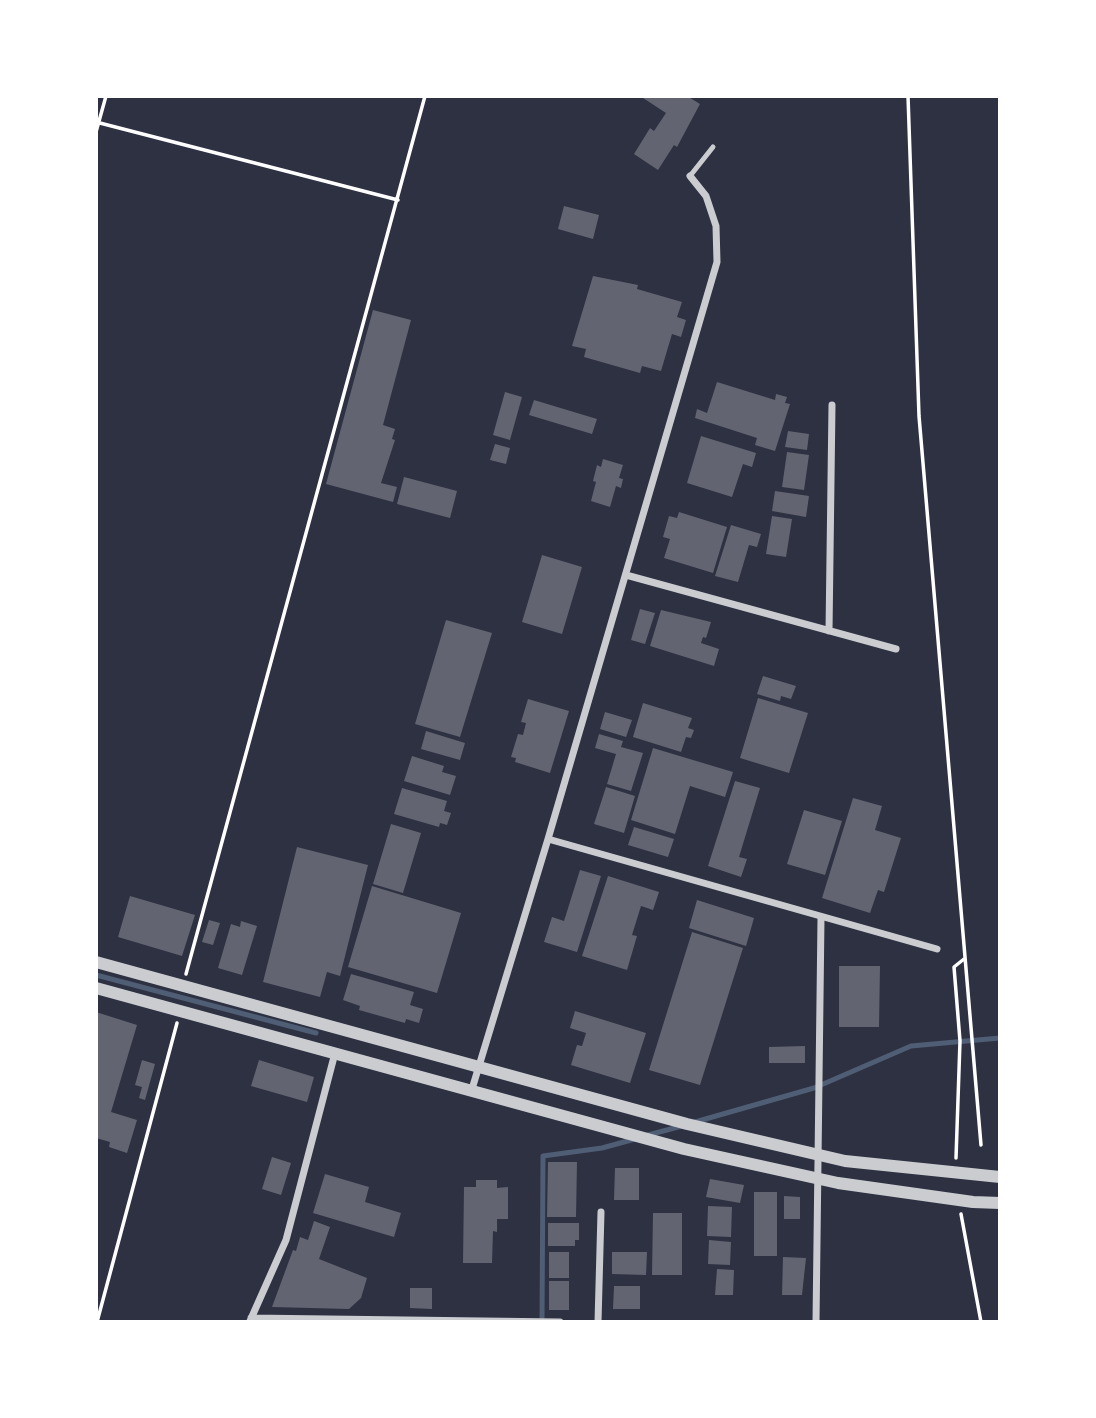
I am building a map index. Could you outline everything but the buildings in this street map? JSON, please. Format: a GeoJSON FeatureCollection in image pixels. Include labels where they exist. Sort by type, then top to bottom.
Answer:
{"type":"FeatureCollection","features":[{"type":"Feature","properties":{"kind":"street"},"geometry":{"type":"LineString","coordinates":[[472,1089],[717,262],[716,226],[706,196],[690,176]]}},
{"type":"Feature","properties":{"kind":"street"},"geometry":{"type":"LineString","coordinates":[[829,631],[832,405]]}},
{"type":"Feature","properties":{"kind":"street"},"geometry":{"type":"LineString","coordinates":[[626,575],[895,649]]}},
{"type":"Feature","properties":{"kind":"street"},"geometry":{"type":"LineString","coordinates":[[548,839],[937,949]]}},
{"type":"Feature","properties":{"kind":"street"},"geometry":{"type":"LineString","coordinates":[[816,1322],[821,918]]}},
{"type":"Feature","properties":{"kind":"street"},"geometry":{"type":"LineString","coordinates":[[96,962],[479,1068],[845,1161],[1000,1177]]}},
{"type":"Feature","properties":{"kind":"street"},"geometry":{"type":"LineString","coordinates":[[96,988],[684,1149],[838,1183],[973,1202],[1000,1203]]}},
{"type":"Feature","properties":{"kind":"street"},"geometry":{"type":"LineString","coordinates":[[335,1052],[286,1240],[250,1320],[559,1322]]}},
{"type":"Feature","properties":{"kind":"street"},"geometry":{"type":"LineString","coordinates":[[598,1322],[601,1212]]}},
{"type":"Feature","properties":{"kind":"lane"},"geometry":{"type":"LineString","coordinates":[[690,176],[713,147]]}},
{"type":"Feature","properties":{"kind":"path"},"geometry":{"type":"LineString","coordinates":[[96,132],[106,96]]}},
{"type":"Feature","properties":{"kind":"path"},"geometry":{"type":"LineString","coordinates":[[183,986],[425,96]]}},
{"type":"Feature","properties":{"kind":"path"},"geometry":{"type":"LineString","coordinates":[[908,96],[919,416],[981,1146]]}},
{"type":"Feature","properties":{"kind":"path"},"geometry":{"type":"LineString","coordinates":[[97,122],[398,200]]}},
{"type":"Feature","properties":{"kind":"path"},"geometry":{"type":"LineString","coordinates":[[957,1168],[955,1143],[960,1041],[954,967],[964,959]]}},
{"type":"Feature","properties":{"kind":"path"},"geometry":{"type":"LineString","coordinates":[[97,1322],[181,1011]]}},
{"type":"Feature","properties":{"kind":"path"},"geometry":{"type":"LineString","coordinates":[[960,1205],[981,1322]]}},
{"type":"Feature","properties":{"kind":"waterway"},"geometry":{"type":"LineString","coordinates":[[96,975],[316,1033]]}},
{"type":"Feature","properties":{"kind":"waterway"},"geometry":{"type":"LineString","coordinates":[[695,1122],[814,1088],[911,1046],[1000,1038]]}},
{"type":"Feature","properties":{"kind":"waterway"},"geometry":{"type":"LineString","coordinates":[[648,1135],[682,1126]]}},
{"type":"Feature","properties":{"kind":"waterway"},"geometry":{"type":"LineString","coordinates":[[542,1322],[543,1156],[602,1148],[635,1139]]}}]}
